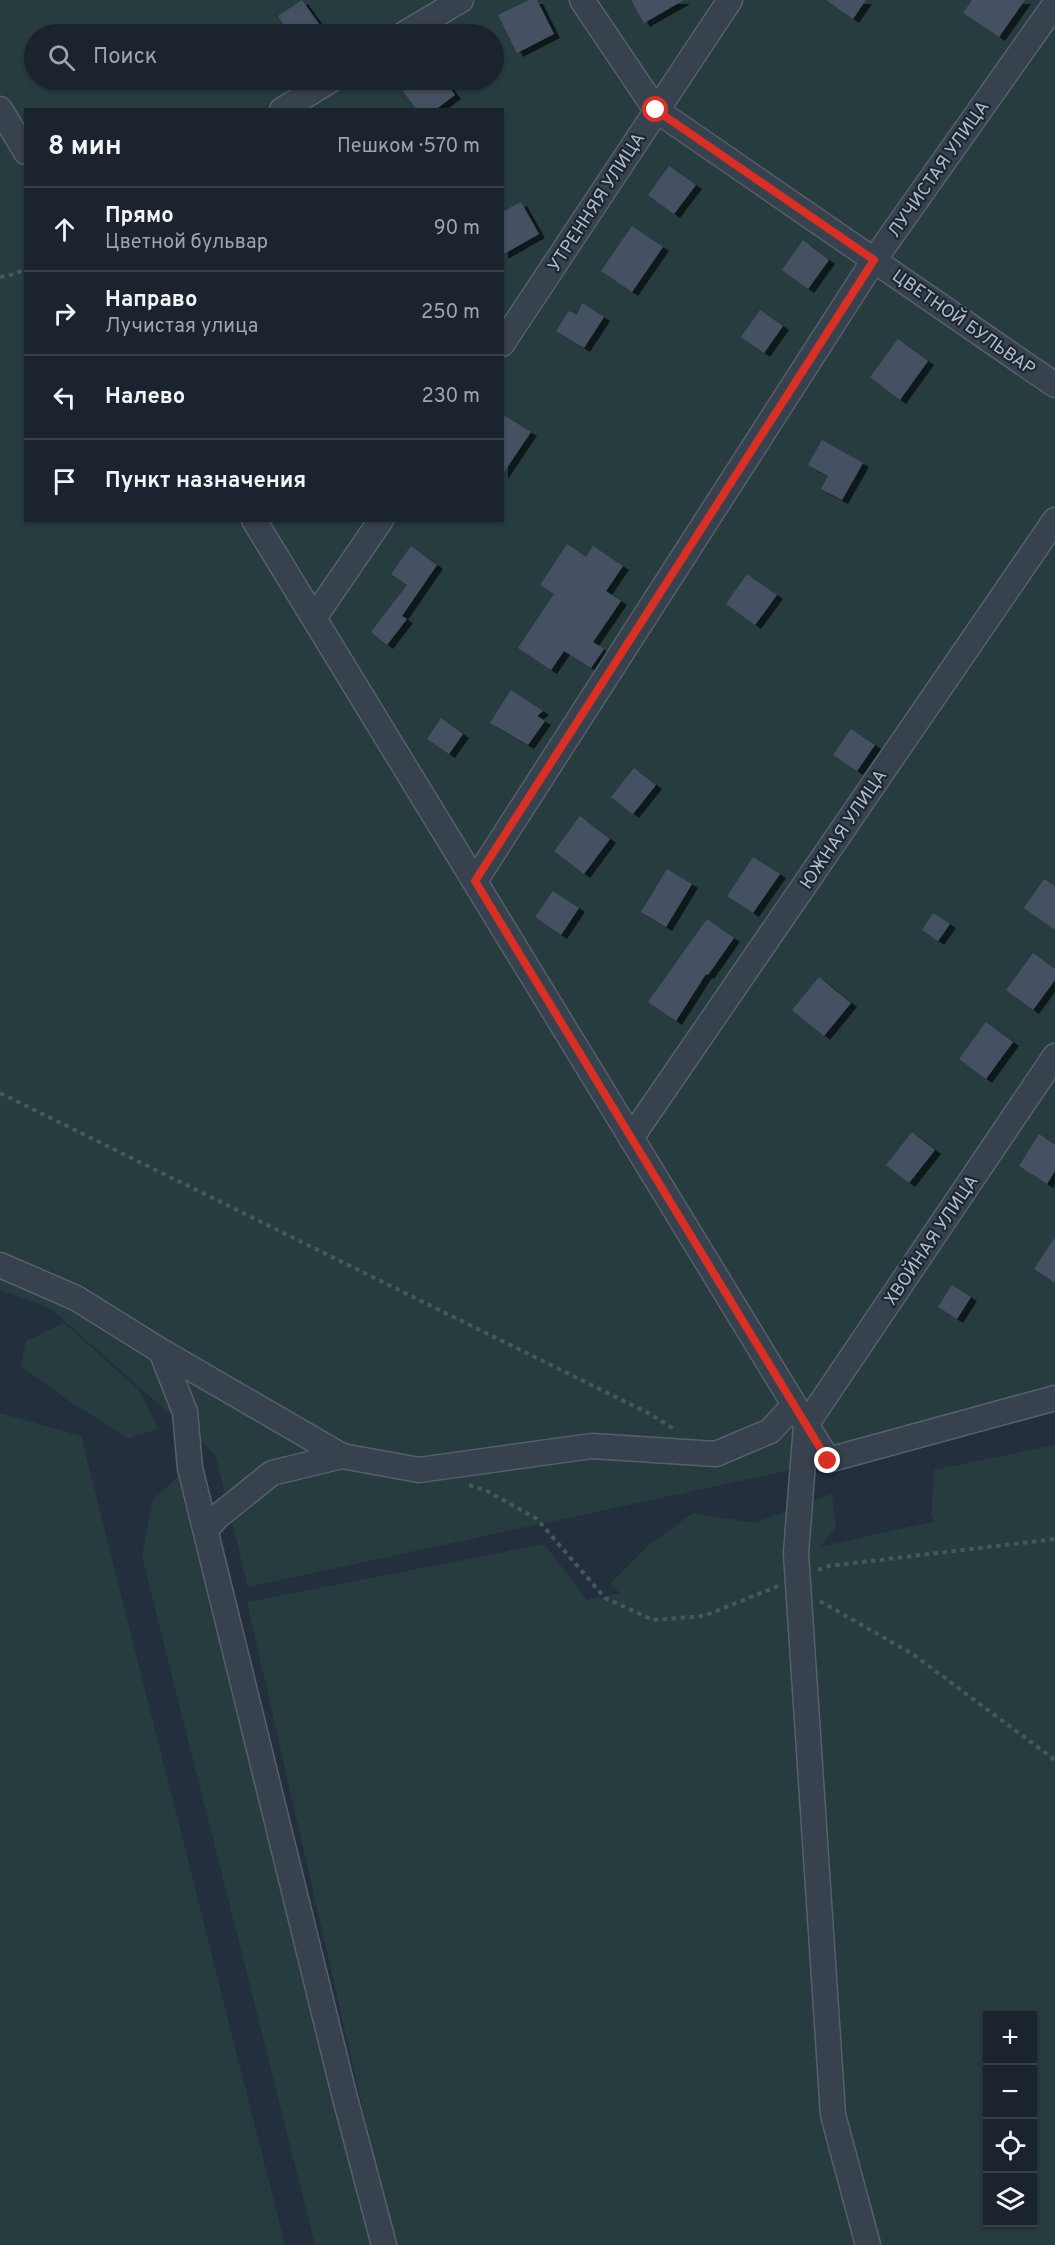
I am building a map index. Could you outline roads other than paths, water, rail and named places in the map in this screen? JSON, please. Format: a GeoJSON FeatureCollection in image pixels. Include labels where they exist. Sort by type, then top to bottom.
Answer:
{"type":"FeatureCollection","features":[{"type":"Feature","properties":{"kind":"street"},"geometry":{"type":"LineString","coordinates":[[420,24],[460,0]]}},
{"type":"Feature","properties":{"kind":"street","name":"ЦВЕТНОЙ БУЛЬВАР"},"geometry":{"type":"LineString","coordinates":[[582,0],[656,110],[1055,385]]}},
{"type":"Feature","properties":{"kind":"street","name":"УТРЕННЯЯ УЛИЦА"},"geometry":{"type":"LineString","coordinates":[[504,341],[730,0]]}},
{"type":"Feature","properties":{"kind":"street","name":"ЛУЧИСТАЯ УЛИЦА"},"geometry":{"type":"LineString","coordinates":[[475,881],[874,260],[1055,4]]}},
{"type":"Feature","properties":{"kind":"street"},"geometry":{"type":"LineString","coordinates":[[285,108],[315,90]]}},
{"type":"Feature","properties":{"kind":"street"},"geometry":{"type":"LineString","coordinates":[[0,109],[24,149]]}},
{"type":"Feature","properties":{"kind":"street"},"geometry":{"type":"LineString","coordinates":[[504,321],[528,308]]}},
{"type":"Feature","properties":{"kind":"street","name":"ЮЖНАЯ УЛИЦА"},"geometry":{"type":"LineString","coordinates":[[631,1138],[1055,520]]}},
{"type":"Feature","properties":{"kind":"street"},"geometry":{"type":"LineString","coordinates":[[255,522],[828,1461],[1055,1398]]}},
{"type":"Feature","properties":{"kind":"street"},"geometry":{"type":"LineString","coordinates":[[314,618],[380,522]]}},
{"type":"Feature","properties":{"kind":"street","name":"ХВОЙНАЯ УЛИЦА"},"geometry":{"type":"LineString","coordinates":[[806,1425],[1055,1056]]}},
{"type":"Feature","properties":{"kind":"street"},"geometry":{"type":"LineString","coordinates":[[0,1266],[76,1298],[160,1351],[342,1456],[419,1470],[592,1446],[716,1454],[770,1431],[794,1405]]}},
{"type":"Feature","properties":{"kind":"street"},"geometry":{"type":"LineString","coordinates":[[160,1351],[185,1412],[190,1468],[384,2245]]}},
{"type":"Feature","properties":{"kind":"street"},"geometry":{"type":"LineString","coordinates":[[806,1425],[796,1552],[833,2115],[868,2245]]}},
{"type":"Feature","properties":{"kind":"street"},"geometry":{"type":"LineString","coordinates":[[206,1530],[217,1517],[272,1473],[342,1456]]}}]}
